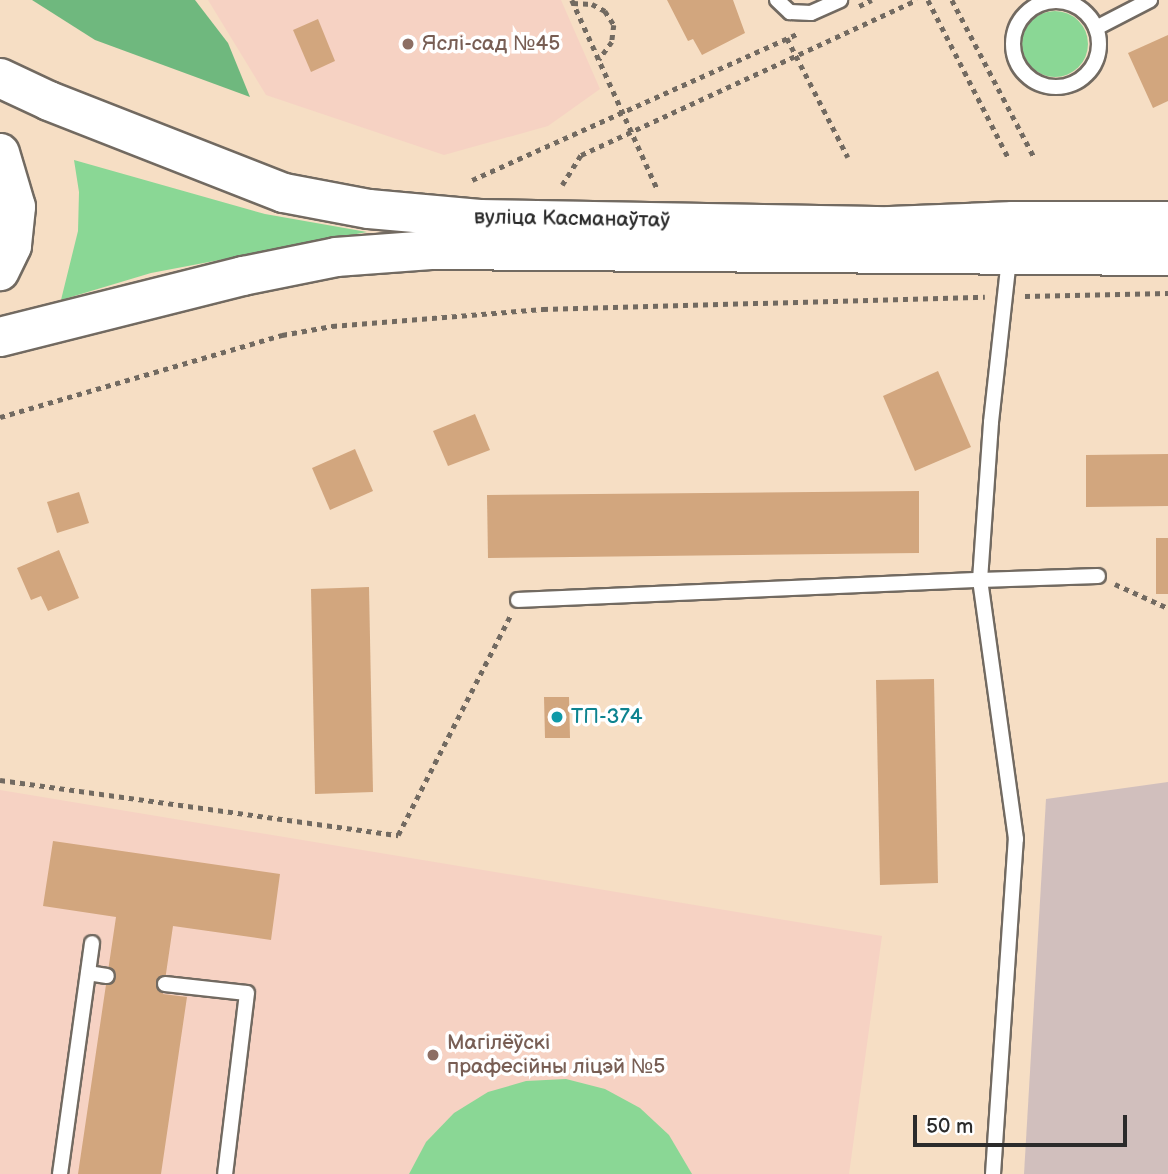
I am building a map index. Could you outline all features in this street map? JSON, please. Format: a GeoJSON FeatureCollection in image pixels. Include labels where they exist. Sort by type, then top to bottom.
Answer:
{"type":"FeatureCollection","features":[{"type":"Feature","properties":{"kind":"main road","name":"вуліца Касманаўтаў"},"geometry":{"type":"LineString","coordinates":[[0,78],[49,101],[284,193],[369,209],[480,219],[890,226],[1168,256]]}},
{"type":"Feature","properties":{"kind":"main road"},"geometry":{"type":"LineString","coordinates":[[0,153],[16,207],[12,246],[0,271]]}},
{"type":"Feature","properties":{"kind":"main road","name":"вуліца Касманаўтаў"},"geometry":{"type":"LineString","coordinates":[[0,337],[243,276],[336,257],[431,250],[1011,237],[1168,221]]}},
{"type":"Feature","properties":{"kind":"lane"},"geometry":{"type":"LineString","coordinates":[[777,0],[790,12],[811,13],[844,6]]}},
{"type":"Feature","properties":{"kind":"lane"},"geometry":{"type":"LineString","coordinates":[[1054,0],[1079,7],[1096,28],[1099,41],[1093,67],[1072,84],[1059,87],[1033,80],[1016,60],[1014,33],[1019,20],[1040,3],[1054,0]]}},
{"type":"Feature","properties":{"kind":"lane"},"geometry":{"type":"LineString","coordinates":[[1096,28],[1150,0]]}},
{"type":"Feature","properties":{"kind":"lane"},"geometry":{"type":"LineString","coordinates":[[993,1174],[1016,839],[980,580],[991,422],[1011,237]]}},
{"type":"Feature","properties":{"kind":"lane"},"geometry":{"type":"LineString","coordinates":[[518,600],[1098,576]]}},
{"type":"Feature","properties":{"kind":"lane"},"geometry":{"type":"LineString","coordinates":[[60,1174],[92,943]]}},
{"type":"Feature","properties":{"kind":"lane"},"geometry":{"type":"LineString","coordinates":[[88,973],[107,976]]}},
{"type":"Feature","properties":{"kind":"lane"},"geometry":{"type":"LineString","coordinates":[[165,984],[247,993],[225,1174]]}},
{"type":"Feature","properties":{"kind":"path"},"geometry":{"type":"LineString","coordinates":[[844,6],[872,0]]}},
{"type":"Feature","properties":{"kind":"path"},"geometry":{"type":"LineString","coordinates":[[562,185],[581,155],[917,0]]}},
{"type":"Feature","properties":{"kind":"path"},"geometry":{"type":"LineString","coordinates":[[928,0],[1008,157]]}},
{"type":"Feature","properties":{"kind":"path"},"geometry":{"type":"LineString","coordinates":[[952,0],[1034,157]]}},
{"type":"Feature","properties":{"kind":"path"},"geometry":{"type":"LineString","coordinates":[[572,1],[592,4],[605,11],[614,25],[612,42],[598,61]]}},
{"type":"Feature","properties":{"kind":"path"},"geometry":{"type":"LineString","coordinates":[[572,1],[657,188]]}},
{"type":"Feature","properties":{"kind":"path"},"geometry":{"type":"LineString","coordinates":[[472,180],[799,33]]}},
{"type":"Feature","properties":{"kind":"path"},"geometry":{"type":"LineString","coordinates":[[786,38],[848,157]]}},
{"type":"Feature","properties":{"kind":"path"},"geometry":{"type":"LineString","coordinates":[[0,417],[282,335],[332,326],[543,309],[1168,293]]}},
{"type":"Feature","properties":{"kind":"path"},"geometry":{"type":"LineString","coordinates":[[1098,576],[1168,608]]}},
{"type":"Feature","properties":{"kind":"path"},"geometry":{"type":"LineString","coordinates":[[0,780],[398,835],[518,600]]}},
{"type":"Feature","properties":{"kind":"shaded area","name":"Яслі-сад №45"},"geometry":{"type":"Polygon","coordinates":[[[208,0],[561,0],[600,89],[548,126],[444,155],[266,95],[208,0]]]}},
{"type":"Feature","properties":{"kind":"shaded area"},"geometry":{"type":"Polygon","coordinates":[[[1168,782],[1168,1174],[1024,1174],[1046,799],[1168,782]]]}},
{"type":"Feature","properties":{"kind":"shaded area","name":"Магілёўскі прафесійны ліцэй №5"},"geometry":{"type":"Polygon","coordinates":[[[0,790],[882,936],[849,1174],[0,1174],[0,790]]]}},
{"type":"Feature","properties":{"kind":"green space"},"geometry":{"type":"Polygon","coordinates":[[[32,0],[195,0],[228,43],[250,97],[95,40],[32,0]]]}},
{"type":"Feature","properties":{"kind":"green space"},"geometry":{"type":"Polygon","coordinates":[[[1061,11],[1079,20],[1086,31],[1086,57],[1079,68],[1068,75],[1049,77],[1031,68],[1024,57],[1022,38],[1031,20],[1042,13],[1061,11]]]}},
{"type":"Feature","properties":{"kind":"green space"},"geometry":{"type":"Polygon","coordinates":[[[74,160],[265,214],[367,232],[151,273],[61,300],[78,231],[79,192],[74,160]]]}},
{"type":"Feature","properties":{"kind":"green space"},"geometry":{"type":"Polygon","coordinates":[[[566,1079],[605,1089],[640,1108],[669,1135],[692,1174],[409,1174],[426,1142],[454,1113],[488,1092],[526,1081],[566,1079]]]}},
{"type":"Feature","properties":{"kind":"building"},"geometry":{"type":"Polygon","coordinates":[[[667,0],[733,0],[745,33],[702,55],[693,39],[688,41],[667,0]]]}},
{"type":"Feature","properties":{"kind":"building"},"geometry":{"type":"Polygon","coordinates":[[[318,19],[335,61],[311,72],[293,30],[318,19]]]}},
{"type":"Feature","properties":{"kind":"building"},"geometry":{"type":"Polygon","coordinates":[[[1168,35],[1168,101],[1153,108],[1128,53],[1168,35]]]}},
{"type":"Feature","properties":{"kind":"building"},"geometry":{"type":"Polygon","coordinates":[[[938,371],[971,447],[915,471],[883,396],[938,371]]]}},
{"type":"Feature","properties":{"kind":"building"},"geometry":{"type":"Polygon","coordinates":[[[475,414],[490,450],[448,466],[433,431],[475,414]]]}},
{"type":"Feature","properties":{"kind":"building"},"geometry":{"type":"Polygon","coordinates":[[[355,449],[373,491],[330,510],[312,468],[355,449]]]}},
{"type":"Feature","properties":{"kind":"building"},"geometry":{"type":"Polygon","coordinates":[[[1168,454],[1168,506],[1086,507],[1086,455],[1168,454]]]}},
{"type":"Feature","properties":{"kind":"building"},"geometry":{"type":"Polygon","coordinates":[[[919,491],[919,553],[488,558],[487,495],[919,491]]]}},
{"type":"Feature","properties":{"kind":"building"},"geometry":{"type":"Polygon","coordinates":[[[79,492],[89,523],[57,533],[47,502],[79,492]]]}},
{"type":"Feature","properties":{"kind":"building"},"geometry":{"type":"Polygon","coordinates":[[[1156,538],[1168,538],[1168,594],[1156,594],[1156,538]]]}},
{"type":"Feature","properties":{"kind":"building"},"geometry":{"type":"Polygon","coordinates":[[[59,550],[79,598],[48,611],[41,596],[31,600],[17,568],[59,550]]]}},
{"type":"Feature","properties":{"kind":"building"},"geometry":{"type":"Polygon","coordinates":[[[369,587],[373,792],[315,794],[311,589],[369,587]]]}},
{"type":"Feature","properties":{"kind":"building"},"geometry":{"type":"Polygon","coordinates":[[[934,679],[938,883],[880,885],[876,680],[934,679]]]}},
{"type":"Feature","properties":{"kind":"building","name":"ТП-374"},"geometry":{"type":"Polygon","coordinates":[[[544,697],[569,697],[570,738],[545,738],[544,697]]]}},
{"type":"Feature","properties":{"kind":"building"},"geometry":{"type":"Polygon","coordinates":[[[53,841],[280,874],[271,940],[173,926],[163,994],[187,997],[161,1174],[78,1174],[116,917],[43,906],[53,841]]]}},
{"type":"Feature","properties":{"kind":"place","name":"Яслі-сад №45"},"geometry":{"type":"Point","coordinates":[408,44]}},
{"type":"Feature","properties":{"kind":"place","name":"ТП-374"},"geometry":{"type":"Point","coordinates":[557,717]}},
{"type":"Feature","properties":{"kind":"place","name":"Магілёўскі прафесійны ліцэй №5"},"geometry":{"type":"Point","coordinates":[433,1055]}}]}
